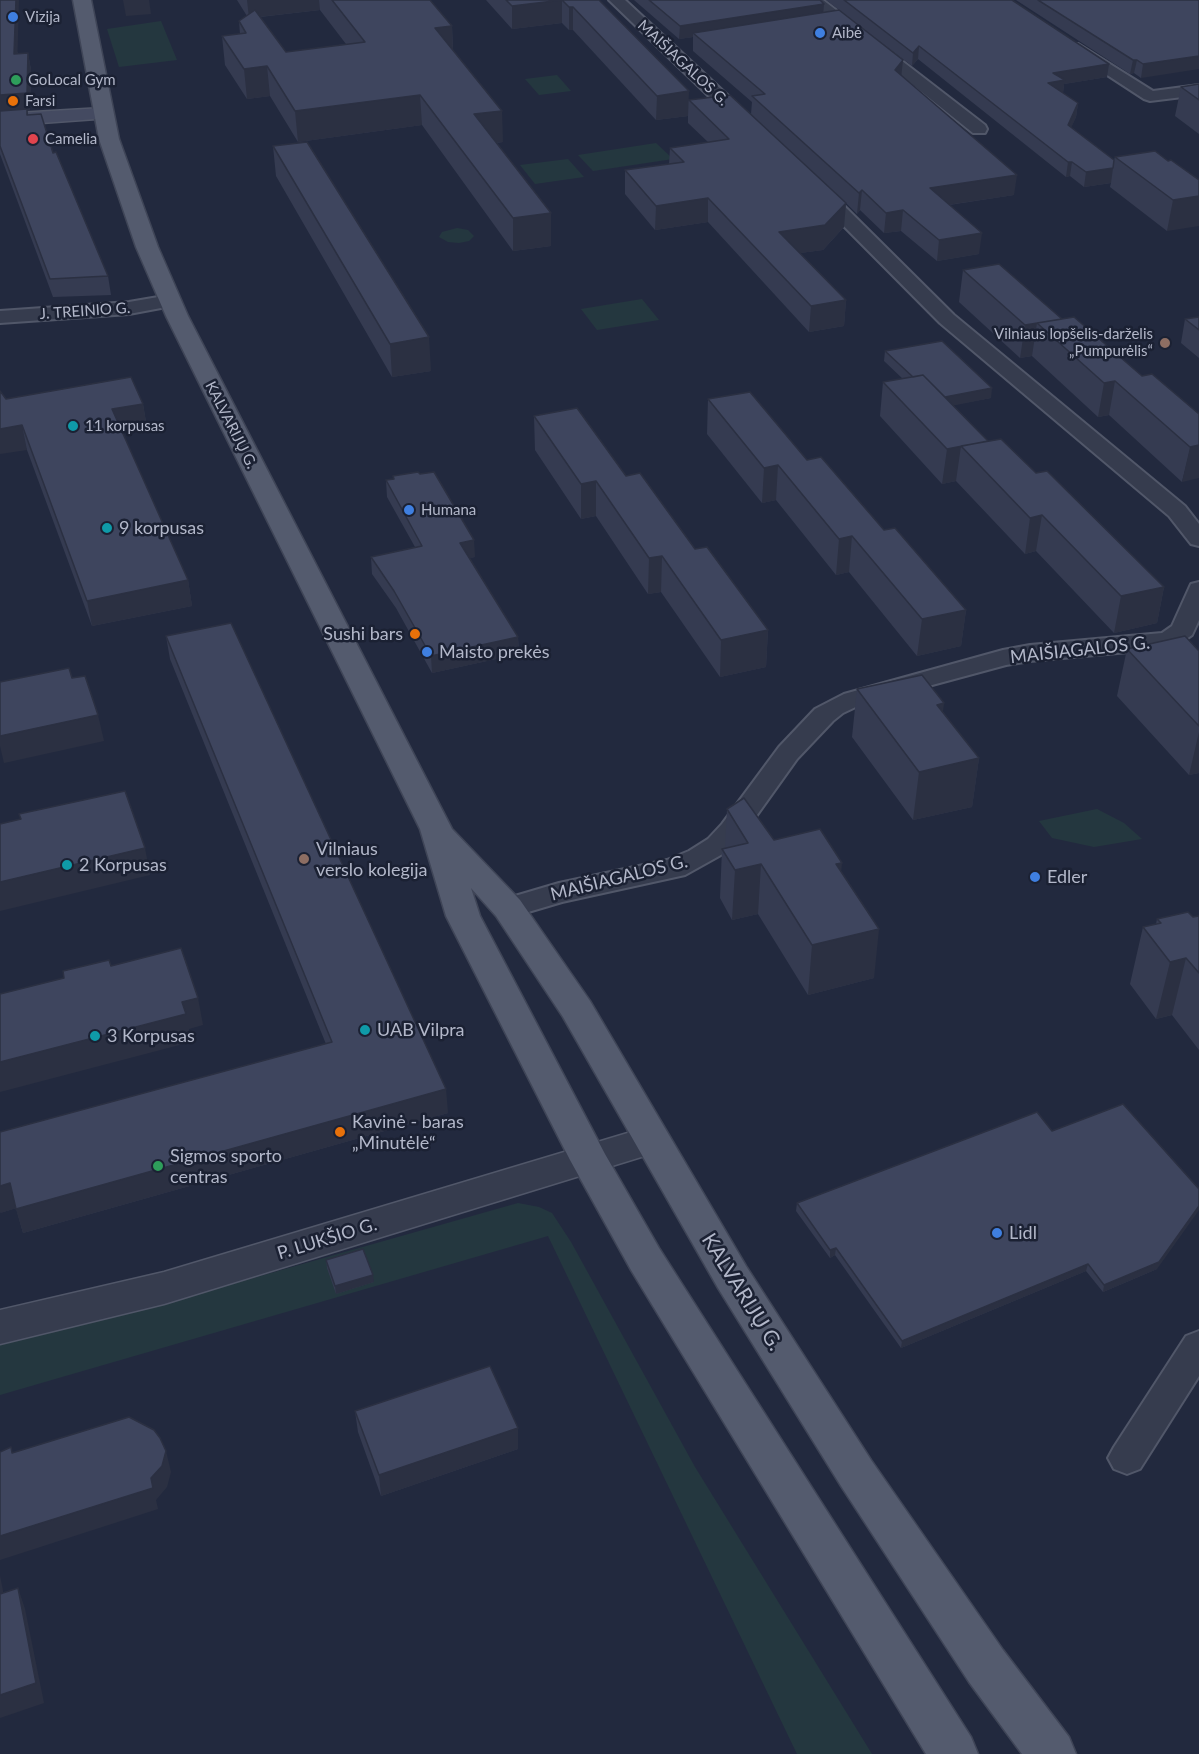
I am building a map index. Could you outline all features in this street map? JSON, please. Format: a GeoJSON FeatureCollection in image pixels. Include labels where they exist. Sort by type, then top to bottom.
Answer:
{"type":"FeatureCollection","features":[{"type":"Feature","properties":{"kind":"main road","name":"KALVARIJŲ G."},"geometry":{"type":"LineString","coordinates":[[82,0],[103,114],[125,188],[170,302],[436,829],[463,916],[589,1160],[645,1258],[954,1754]]}},
{"type":"Feature","properties":{"kind":"main road"},"geometry":{"type":"LineString","coordinates":[[0,120],[103,114]]}},
{"type":"Feature","properties":{"kind":"main road","name":"KALVARIJŲ G."},"geometry":{"type":"LineString","coordinates":[[436,829],[508,908],[577,1010],[732,1277],[856,1473],[986,1666],[1052,1754]]}},
{"type":"Feature","properties":{"kind":"street","name":"MAIŠIAGALOS G."},"geometry":{"type":"LineString","coordinates":[[616,0],[761,137]]}},
{"type":"Feature","properties":{"kind":"street"},"geometry":{"type":"LineString","coordinates":[[814,0],[979,129]]}},
{"type":"Feature","properties":{"kind":"street"},"geometry":{"type":"LineString","coordinates":[[820,25],[841,21]]}},
{"type":"Feature","properties":{"kind":"street"},"geometry":{"type":"LineString","coordinates":[[1061,39],[1150,96],[1199,90]]}},
{"type":"Feature","properties":{"kind":"street"},"geometry":{"type":"LineString","coordinates":[[667,48],[689,44]]}},
{"type":"Feature","properties":{"kind":"street"},"geometry":{"type":"LineString","coordinates":[[802,175],[947,319],[1177,511],[1199,539]]}},
{"type":"Feature","properties":{"kind":"street","name":"J. TREINIO G."},"geometry":{"type":"LineString","coordinates":[[0,317],[129,309],[170,302]]}},
{"type":"Feature","properties":{"kind":"street","name":"MAIŠIAGALOS G."},"geometry":{"type":"LineString","coordinates":[[508,908],[559,893],[675,868],[699,857],[718,845],[732,830],[788,753],[824,715],[853,699],[1002,658],[1030,653],[1150,644],[1170,639],[1183,630],[1199,589]]}},
{"type":"Feature","properties":{"kind":"street","name":"P. LUKŠIO G."},"geometry":{"type":"LineString","coordinates":[[0,1327],[164,1288],[651,1140]]}},
{"type":"Feature","properties":{"kind":"street"},"geometry":{"type":"LineString","coordinates":[[1127,1458],[1199,1346]]}},
{"type":"Feature","properties":{"kind":"shaded area"},"geometry":{"type":"Polygon","coordinates":[[[161,21],[177,60],[119,67],[107,29],[161,21]]]}},
{"type":"Feature","properties":{"kind":"shaded area"},"geometry":{"type":"Polygon","coordinates":[[[557,75],[571,91],[539,95],[525,79],[557,75]]]}},
{"type":"Feature","properties":{"kind":"shaded area"},"geometry":{"type":"Polygon","coordinates":[[[656,143],[673,159],[593,171],[578,155],[656,143]]]}},
{"type":"Feature","properties":{"kind":"shaded area"},"geometry":{"type":"Polygon","coordinates":[[[568,159],[584,177],[535,184],[520,165],[568,159]]]}},
{"type":"Feature","properties":{"kind":"shaded area"},"geometry":{"type":"Polygon","coordinates":[[[457,228],[468,230],[474,236],[469,241],[459,243],[448,242],[439,237],[442,232],[457,228]]]}},
{"type":"Feature","properties":{"kind":"shaded area"},"geometry":{"type":"Polygon","coordinates":[[[642,299],[659,320],[597,330],[581,309],[642,299]]]}},
{"type":"Feature","properties":{"kind":"shaded area"},"geometry":{"type":"Polygon","coordinates":[[[1097,809],[1124,823],[1142,839],[1094,847],[1052,838],[1039,821],[1097,809]]]}},
{"type":"Feature","properties":{"kind":"shaded area"},"geometry":{"type":"Polygon","coordinates":[[[518,1203],[539,1207],[552,1213],[571,1242],[695,1467],[872,1754],[797,1754],[548,1236],[0,1395],[0,1345],[126,1314],[518,1203]]]}},
{"type":"Feature","properties":{"kind":"building"},"geometry":{"type":"Polygon","coordinates":[[[0,0],[16,0],[14,54],[28,53],[27,93],[0,95],[0,0]]]}},
{"type":"Feature","properties":{"kind":"building"},"geometry":{"type":"Polygon","coordinates":[[[332,0],[430,0],[452,26],[435,28],[502,111],[474,114],[551,213],[513,218],[420,95],[295,111],[267,66],[244,69],[222,36],[246,33],[239,21],[255,10],[286,52],[365,42],[332,0]]]}},
{"type":"Feature","properties":{"kind":"building"},"geometry":{"type":"Polygon","coordinates":[[[506,0],[562,0],[512,6],[506,0]]]}},
{"type":"Feature","properties":{"kind":"building"},"geometry":{"type":"Polygon","coordinates":[[[562,0],[599,0],[689,91],[657,96],[573,7],[569,7],[562,0]]]}},
{"type":"Feature","properties":{"kind":"building"},"geometry":{"type":"Polygon","coordinates":[[[649,0],[820,0],[824,4],[680,26],[649,0]]]}},
{"type":"Feature","properties":{"kind":"building"},"geometry":{"type":"Polygon","coordinates":[[[844,0],[1012,0],[1109,64],[1053,73],[1065,80],[1048,83],[1078,103],[1068,125],[1114,160],[1113,168],[1086,172],[1072,162],[1068,162],[919,46],[913,53],[844,0]]]}},
{"type":"Feature","properties":{"kind":"building"},"geometry":{"type":"Polygon","coordinates":[[[1038,0],[1198,0],[1199,56],[1143,64],[1038,0]]]}},
{"type":"Feature","properties":{"kind":"building"},"geometry":{"type":"Polygon","coordinates":[[[839,10],[903,60],[895,70],[1017,175],[930,188],[982,233],[939,240],[903,210],[886,213],[862,190],[859,193],[752,96],[765,94],[693,33],[839,10]]]}},
{"type":"Feature","properties":{"kind":"building"},"geometry":{"type":"Polygon","coordinates":[[[1199,84],[1199,100],[1181,87],[1199,84]]]}},
{"type":"Feature","properties":{"kind":"building"},"geometry":{"type":"Polygon","coordinates":[[[730,95],[846,203],[825,225],[779,232],[846,300],[811,306],[708,198],[656,206],[625,170],[684,162],[670,148],[729,139],[689,100],[730,95]]]}},
{"type":"Feature","properties":{"kind":"building"},"geometry":{"type":"Polygon","coordinates":[[[27,109],[27,115],[41,114],[53,153],[56,152],[108,276],[50,279],[0,146],[0,111],[27,109]]]}},
{"type":"Feature","properties":{"kind":"building"},"geometry":{"type":"Polygon","coordinates":[[[307,142],[429,337],[390,344],[273,146],[307,142]]]}},
{"type":"Feature","properties":{"kind":"building"},"geometry":{"type":"Polygon","coordinates":[[[1155,151],[1199,180],[1199,196],[1173,200],[1115,157],[1155,151]]]}},
{"type":"Feature","properties":{"kind":"building"},"geometry":{"type":"Polygon","coordinates":[[[999,264],[1062,319],[1025,325],[963,270],[999,264]]]}},
{"type":"Feature","properties":{"kind":"building"},"geometry":{"type":"Polygon","coordinates":[[[1074,317],[1142,376],[1152,374],[1199,414],[1199,445],[1190,447],[1115,381],[1104,383],[1037,323],[1074,317]]]}},
{"type":"Feature","properties":{"kind":"building"},"geometry":{"type":"Polygon","coordinates":[[[1199,317],[1199,330],[1185,319],[1199,317]]]}},
{"type":"Feature","properties":{"kind":"building"},"geometry":{"type":"Polygon","coordinates":[[[942,341],[992,388],[945,397],[923,375],[913,377],[885,351],[942,341]]]}},
{"type":"Feature","properties":{"kind":"building"},"geometry":{"type":"Polygon","coordinates":[[[923,375],[988,441],[947,449],[883,382],[923,375]]]}},
{"type":"Feature","properties":{"kind":"building","name":"9 korpusas"},"geometry":{"type":"Polygon","coordinates":[[[131,377],[143,404],[112,409],[188,580],[87,601],[22,425],[0,429],[0,391],[6,399],[131,377]]]}},
{"type":"Feature","properties":{"kind":"building"},"geometry":{"type":"Polygon","coordinates":[[[750,392],[807,460],[821,457],[884,530],[895,528],[966,610],[922,619],[852,536],[839,539],[778,465],[764,468],[708,399],[750,392]]]}},
{"type":"Feature","properties":{"kind":"building"},"geometry":{"type":"Polygon","coordinates":[[[577,408],[626,476],[640,473],[695,549],[707,547],[768,630],[721,640],[662,556],[649,558],[596,481],[581,484],[534,416],[577,408]]]}},
{"type":"Feature","properties":{"kind":"building"},"geometry":{"type":"Polygon","coordinates":[[[1001,439],[1036,473],[1047,471],[1164,587],[1121,596],[1042,515],[1030,518],[961,446],[1001,439]]]}},
{"type":"Feature","properties":{"kind":"building"},"geometry":{"type":"Polygon","coordinates":[[[418,472],[420,474],[434,472],[474,540],[460,543],[518,637],[431,656],[394,591],[371,557],[422,546],[386,480],[394,479],[393,476],[418,472]]]}},
{"type":"Feature","properties":{"kind":"building"},"geometry":{"type":"Polygon","coordinates":[[[231,623],[446,1089],[16,1209],[10,1183],[0,1186],[0,1132],[332,1042],[166,636],[231,623]]]}},
{"type":"Feature","properties":{"kind":"building"},"geometry":{"type":"Polygon","coordinates":[[[1185,636],[1199,651],[1199,726],[1127,649],[1185,636]]]}},
{"type":"Feature","properties":{"kind":"building"},"geometry":{"type":"Polygon","coordinates":[[[69,668],[72,678],[85,676],[98,715],[0,736],[0,682],[69,668]]]}},
{"type":"Feature","properties":{"kind":"building"},"geometry":{"type":"Polygon","coordinates":[[[922,675],[944,703],[937,705],[979,758],[919,772],[857,689],[922,675]]]}},
{"type":"Feature","properties":{"kind":"building"},"geometry":{"type":"Polygon","coordinates":[[[125,791],[145,848],[0,882],[0,824],[21,819],[19,814],[125,791]]]}},
{"type":"Feature","properties":{"kind":"building"},"geometry":{"type":"Polygon","coordinates":[[[744,798],[774,840],[820,829],[842,863],[836,864],[879,929],[812,945],[761,864],[735,870],[722,849],[748,843],[727,809],[744,798]]]}},
{"type":"Feature","properties":{"kind":"building"},"geometry":{"type":"Polygon","coordinates":[[[1188,912],[1193,917],[1199,916],[1199,973],[1186,958],[1170,962],[1143,927],[1161,923],[1157,919],[1188,912]]]}},
{"type":"Feature","properties":{"kind":"building"},"geometry":{"type":"Polygon","coordinates":[[[181,948],[198,998],[182,1002],[186,1014],[0,1062],[0,994],[64,978],[63,971],[109,960],[111,966],[181,948]]]}},
{"type":"Feature","properties":{"kind":"building","name":"Lidl"},"geometry":{"type":"Polygon","coordinates":[[[1123,1104],[1199,1189],[1199,1206],[1159,1262],[1104,1285],[1088,1264],[902,1341],[836,1248],[830,1250],[797,1203],[1037,1112],[1052,1131],[1123,1104]]]}},
{"type":"Feature","properties":{"kind":"building"},"geometry":{"type":"Polygon","coordinates":[[[363,1249],[373,1275],[335,1286],[326,1260],[363,1249]]]}},
{"type":"Feature","properties":{"kind":"building"},"geometry":{"type":"Polygon","coordinates":[[[490,1366],[518,1428],[379,1475],[355,1411],[490,1366]]]}},
{"type":"Feature","properties":{"kind":"building"},"geometry":{"type":"Polygon","coordinates":[[[129,1417],[154,1430],[166,1451],[162,1466],[151,1478],[153,1488],[0,1536],[0,1452],[11,1447],[12,1453],[129,1417]]]}},
{"type":"Feature","properties":{"kind":"building"},"geometry":{"type":"Polygon","coordinates":[[[18,1588],[36,1683],[0,1695],[0,1594],[18,1588]]]}},
{"type":"Feature","properties":{"kind":"place","name":"Vizija"},"geometry":{"type":"Point","coordinates":[13,17]}},
{"type":"Feature","properties":{"kind":"place","name":"Aibė"},"geometry":{"type":"Point","coordinates":[820,33]}},
{"type":"Feature","properties":{"kind":"place","name":"GoLocal Gym"},"geometry":{"type":"Point","coordinates":[16,80]}},
{"type":"Feature","properties":{"kind":"place","name":"Farsi"},"geometry":{"type":"Point","coordinates":[13,101]}},
{"type":"Feature","properties":{"kind":"place","name":"Camelia"},"geometry":{"type":"Point","coordinates":[33,139]}},
{"type":"Feature","properties":{"kind":"place","name":"Vilniaus lopšelis-darželis „Pumpurėlis“"},"geometry":{"type":"Point","coordinates":[1165,343]}},
{"type":"Feature","properties":{"kind":"place","name":"11 korpusas"},"geometry":{"type":"Point","coordinates":[73,426]}},
{"type":"Feature","properties":{"kind":"place","name":"Humana"},"geometry":{"type":"Point","coordinates":[409,510]}},
{"type":"Feature","properties":{"kind":"place","name":"9 korpusas"},"geometry":{"type":"Point","coordinates":[107,528]}},
{"type":"Feature","properties":{"kind":"place","name":"Sushi bars"},"geometry":{"type":"Point","coordinates":[415,634]}},
{"type":"Feature","properties":{"kind":"place","name":"Maisto prekės"},"geometry":{"type":"Point","coordinates":[427,652]}},
{"type":"Feature","properties":{"kind":"place","name":"Vilniaus verslo kolegija"},"geometry":{"type":"Point","coordinates":[304,859]}},
{"type":"Feature","properties":{"kind":"place","name":"2 Korpusas"},"geometry":{"type":"Point","coordinates":[67,865]}},
{"type":"Feature","properties":{"kind":"place","name":"Edler"},"geometry":{"type":"Point","coordinates":[1035,877]}},
{"type":"Feature","properties":{"kind":"place","name":"UAB Vilpra"},"geometry":{"type":"Point","coordinates":[365,1030]}},
{"type":"Feature","properties":{"kind":"place","name":"3 Korpusas"},"geometry":{"type":"Point","coordinates":[95,1036]}},
{"type":"Feature","properties":{"kind":"place","name":"Kavinė - baras „Minutėlė“"},"geometry":{"type":"Point","coordinates":[340,1132]}},
{"type":"Feature","properties":{"kind":"place","name":"Sigmos sporto centras"},"geometry":{"type":"Point","coordinates":[158,1166]}},
{"type":"Feature","properties":{"kind":"place","name":"Lidl"},"geometry":{"type":"Point","coordinates":[997,1233]}}]}
